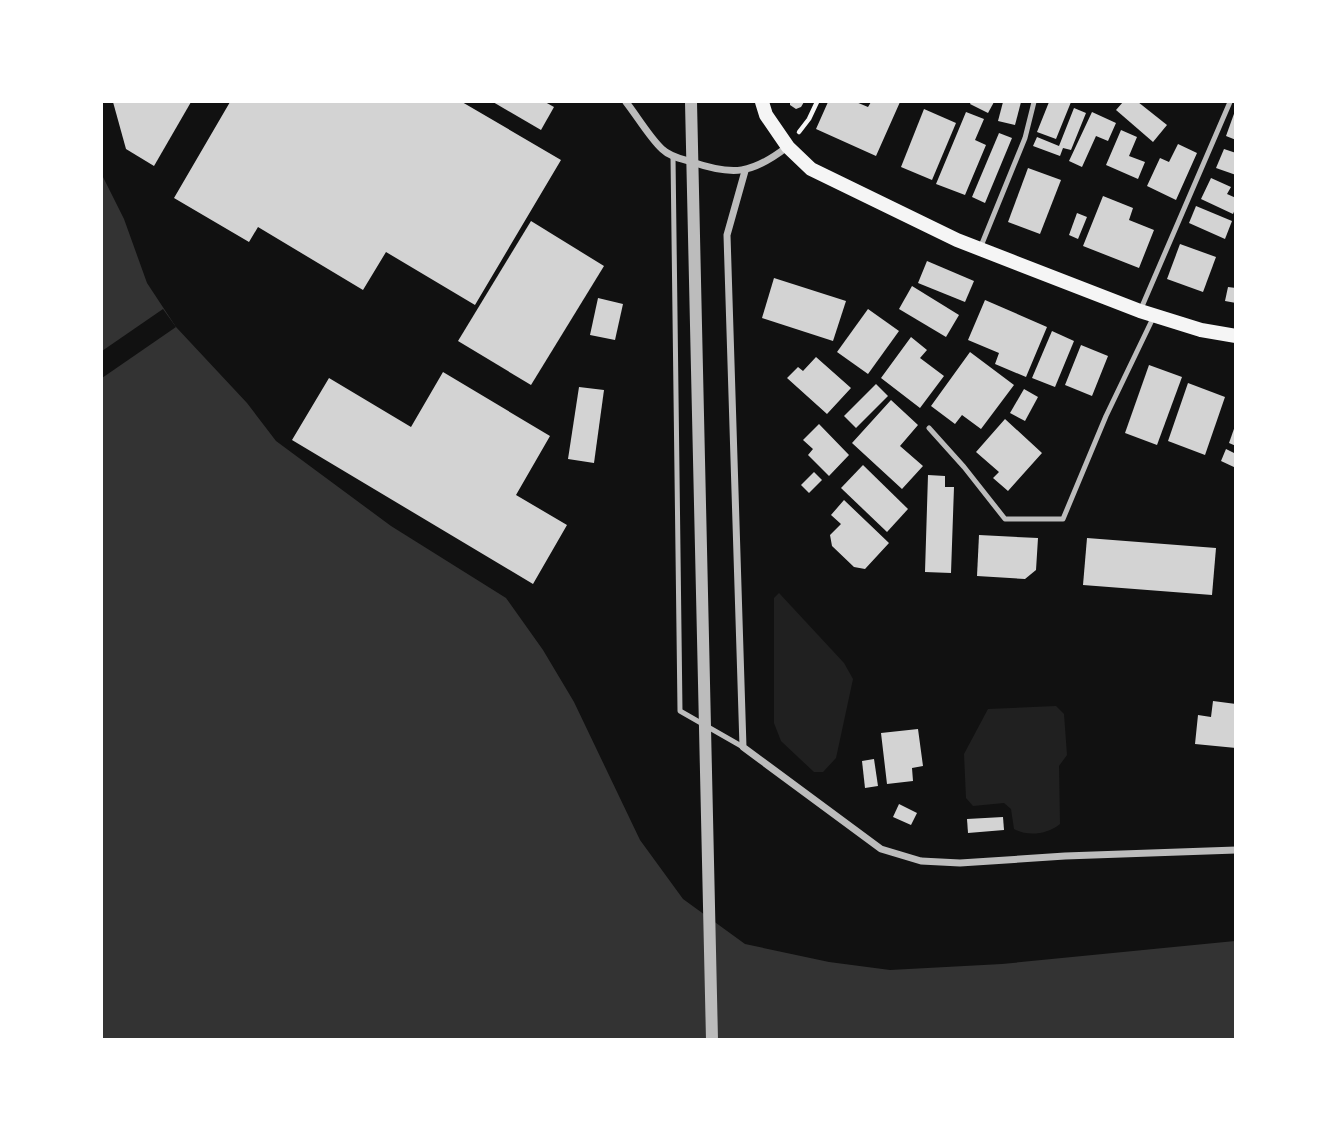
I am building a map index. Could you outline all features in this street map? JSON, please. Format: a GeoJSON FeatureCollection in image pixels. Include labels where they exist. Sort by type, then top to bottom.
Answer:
{"type":"FeatureCollection","features":[{"type":"Feature","properties":{"kind":"main road"},"geometry":{"type":"LineString","coordinates":[[762,102],[766,115],[788,147],[811,169],[957,240],[1147,314],[1201,330],[1236,336]]}},
{"type":"Feature","properties":{"kind":"street"},"geometry":{"type":"LineString","coordinates":[[626,102],[662,149],[673,156],[716,170],[745,171],[772,159],[788,147]]}},
{"type":"Feature","properties":{"kind":"street"},"geometry":{"type":"LineString","coordinates":[[691,102],[712,1040]]}},
{"type":"Feature","properties":{"kind":"street"},"geometry":{"type":"LineString","coordinates":[[745,171],[727,235],[743,747],[881,849],[921,861],[960,863],[1236,850]]}},
{"type":"Feature","properties":{"kind":"lane"},"geometry":{"type":"LineString","coordinates":[[980,249],[1025,138],[1034,102]]}},
{"type":"Feature","properties":{"kind":"lane"},"geometry":{"type":"LineString","coordinates":[[929,428],[1005,519],[1063,519],[1230,102]]}},
{"type":"Feature","properties":{"kind":"lane"},"geometry":{"type":"LineString","coordinates":[[673,156],[680,711],[743,747]]}},
{"type":"Feature","properties":{"kind":"path"},"geometry":{"type":"LineString","coordinates":[[788,147],[809,119],[817,102]]}},
{"type":"Feature","properties":{"kind":"shaded area"},"geometry":{"type":"Polygon","coordinates":[[[102,175],[124,219],[147,283],[176,327],[247,403],[276,441],[391,526],[506,598],[543,650],[574,702],[640,840],[683,899],[745,944],[829,962],[890,970],[1002,964],[1235,941],[1235,1039],[102,1039],[102,175]]]}},
{"type":"Feature","properties":{"kind":"shaded area"},"geometry":{"type":"Polygon","coordinates":[[[779,593],[844,663],[853,679],[836,758],[823,772],[814,772],[781,741],[774,723],[774,598],[779,593]]]}},
{"type":"Feature","properties":{"kind":"shaded area"},"geometry":{"type":"Polygon","coordinates":[[[1056,706],[1064,714],[1067,755],[1059,766],[1060,824],[1050,830],[1025,833],[1014,829],[1011,809],[1004,803],[973,806],[966,798],[964,754],[988,709],[1056,706]]]}},
{"type":"Feature","properties":{"kind":"pier"},"geometry":{"type":"Polygon","coordinates":[[[163,309],[176,327],[102,378],[102,351],[163,309]]]}},
{"type":"Feature","properties":{"kind":"building"},"geometry":{"type":"Polygon","coordinates":[[[113,102],[191,102],[154,166],[126,149],[113,102]]]}},
{"type":"Feature","properties":{"kind":"building"},"geometry":{"type":"Polygon","coordinates":[[[230,102],[462,102],[561,160],[475,305],[386,252],[363,290],[258,227],[249,242],[174,198],[230,102]]]}},
{"type":"Feature","properties":{"kind":"building"},"geometry":{"type":"Polygon","coordinates":[[[493,102],[545,102],[554,107],[541,130],[493,102]]]}},
{"type":"Feature","properties":{"kind":"building"},"geometry":{"type":"Polygon","coordinates":[[[790,102],[804,102],[796,109],[790,102]]]}},
{"type":"Feature","properties":{"kind":"building"},"geometry":{"type":"Polygon","coordinates":[[[828,102],[856,102],[868,107],[871,102],[900,102],[876,156],[816,129],[828,102]]]}},
{"type":"Feature","properties":{"kind":"building"},"geometry":{"type":"Polygon","coordinates":[[[994,102],[988,113],[970,104],[994,102]]]}},
{"type":"Feature","properties":{"kind":"building"},"geometry":{"type":"Polygon","coordinates":[[[1003,102],[1021,102],[1015,125],[998,121],[1003,102]]]}},
{"type":"Feature","properties":{"kind":"building"},"geometry":{"type":"Polygon","coordinates":[[[1049,102],[1071,102],[1056,139],[1037,132],[1049,102]]]}},
{"type":"Feature","properties":{"kind":"building"},"geometry":{"type":"Polygon","coordinates":[[[1123,102],[1138,102],[1167,125],[1153,142],[1116,110],[1123,102]]]}},
{"type":"Feature","properties":{"kind":"building"},"geometry":{"type":"Polygon","coordinates":[[[1074,108],[1086,113],[1071,150],[1063,148],[1060,156],[1033,146],[1037,137],[1059,146],[1074,108]]]}},
{"type":"Feature","properties":{"kind":"building"},"geometry":{"type":"Polygon","coordinates":[[[924,109],[956,123],[932,180],[901,167],[924,109]]]}},
{"type":"Feature","properties":{"kind":"building"},"geometry":{"type":"Polygon","coordinates":[[[1236,111],[1236,140],[1226,136],[1236,111]]]}},
{"type":"Feature","properties":{"kind":"building"},"geometry":{"type":"Polygon","coordinates":[[[966,112],[984,119],[975,140],[986,145],[965,195],[936,184],[966,112]]]}},
{"type":"Feature","properties":{"kind":"building"},"geometry":{"type":"Polygon","coordinates":[[[1092,112],[1116,123],[1108,141],[1096,136],[1082,167],[1069,161],[1092,112]]]}},
{"type":"Feature","properties":{"kind":"building"},"geometry":{"type":"Polygon","coordinates":[[[1121,130],[1137,137],[1129,156],[1145,162],[1138,179],[1106,165],[1121,130]]]}},
{"type":"Feature","properties":{"kind":"building"},"geometry":{"type":"Polygon","coordinates":[[[999,133],[1012,138],[985,203],[972,197],[999,133]]]}},
{"type":"Feature","properties":{"kind":"building"},"geometry":{"type":"Polygon","coordinates":[[[1178,144],[1197,153],[1176,200],[1147,186],[1160,158],[1169,162],[1178,144]]]}},
{"type":"Feature","properties":{"kind":"building"},"geometry":{"type":"Polygon","coordinates":[[[1224,149],[1236,153],[1236,175],[1216,168],[1224,149]]]}},
{"type":"Feature","properties":{"kind":"building"},"geometry":{"type":"Polygon","coordinates":[[[1028,168],[1061,180],[1040,234],[1008,222],[1028,168]]]}},
{"type":"Feature","properties":{"kind":"building"},"geometry":{"type":"Polygon","coordinates":[[[1211,178],[1231,187],[1227,194],[1236,198],[1233,214],[1201,199],[1211,178]]]}},
{"type":"Feature","properties":{"kind":"building"},"geometry":{"type":"Polygon","coordinates":[[[1103,196],[1133,208],[1129,220],[1154,230],[1139,268],[1083,246],[1103,196]]]}},
{"type":"Feature","properties":{"kind":"building"},"geometry":{"type":"Polygon","coordinates":[[[1196,206],[1232,221],[1225,239],[1189,223],[1196,206]]]}},
{"type":"Feature","properties":{"kind":"building"},"geometry":{"type":"Polygon","coordinates":[[[1077,213],[1087,217],[1078,239],[1069,235],[1077,213]]]}},
{"type":"Feature","properties":{"kind":"building"},"geometry":{"type":"Polygon","coordinates":[[[531,221],[604,266],[531,385],[458,341],[531,221]]]}},
{"type":"Feature","properties":{"kind":"building"},"geometry":{"type":"Polygon","coordinates":[[[1180,244],[1216,257],[1203,292],[1167,279],[1180,244]]]}},
{"type":"Feature","properties":{"kind":"building"},"geometry":{"type":"Polygon","coordinates":[[[927,261],[974,281],[965,302],[918,283],[927,261]]]}},
{"type":"Feature","properties":{"kind":"building"},"geometry":{"type":"Polygon","coordinates":[[[774,278],[846,301],[833,341],[762,318],[774,278]]]}},
{"type":"Feature","properties":{"kind":"building"},"geometry":{"type":"Polygon","coordinates":[[[912,286],[959,315],[946,337],[899,309],[912,286]]]}},
{"type":"Feature","properties":{"kind":"building"},"geometry":{"type":"Polygon","coordinates":[[[1228,287],[1236,288],[1236,303],[1225,301],[1228,287]]]}},
{"type":"Feature","properties":{"kind":"building"},"geometry":{"type":"Polygon","coordinates":[[[598,298],[623,304],[615,340],[590,335],[598,298]]]}},
{"type":"Feature","properties":{"kind":"building"},"geometry":{"type":"Polygon","coordinates":[[[985,300],[1047,327],[1026,377],[995,364],[999,353],[968,340],[985,300]]]}},
{"type":"Feature","properties":{"kind":"building"},"geometry":{"type":"Polygon","coordinates":[[[868,309],[899,331],[868,374],[837,352],[868,309]]]}},
{"type":"Feature","properties":{"kind":"building"},"geometry":{"type":"Polygon","coordinates":[[[1052,331],[1074,341],[1055,387],[1032,378],[1052,331]]]}},
{"type":"Feature","properties":{"kind":"building"},"geometry":{"type":"Polygon","coordinates":[[[911,337],[927,350],[920,358],[944,376],[920,408],[881,378],[911,337]]]}},
{"type":"Feature","properties":{"kind":"building"},"geometry":{"type":"Polygon","coordinates":[[[1081,345],[1108,356],[1092,396],[1065,385],[1081,345]]]}},
{"type":"Feature","properties":{"kind":"building"},"geometry":{"type":"Polygon","coordinates":[[[970,352],[1014,385],[981,429],[962,415],[955,424],[931,406],[970,352]]]}},
{"type":"Feature","properties":{"kind":"building"},"geometry":{"type":"Polygon","coordinates":[[[816,357],[851,388],[827,414],[787,378],[798,367],[803,371],[816,357]]]}},
{"type":"Feature","properties":{"kind":"building"},"geometry":{"type":"Polygon","coordinates":[[[1149,365],[1182,377],[1157,445],[1125,433],[1149,365]]]}},
{"type":"Feature","properties":{"kind":"building"},"geometry":{"type":"Polygon","coordinates":[[[443,372],[550,436],[516,495],[567,525],[533,584],[292,440],[329,378],[411,427],[443,372]]]}},
{"type":"Feature","properties":{"kind":"building"},"geometry":{"type":"Polygon","coordinates":[[[1188,383],[1225,397],[1205,455],[1168,441],[1188,383]]]}},
{"type":"Feature","properties":{"kind":"building"},"geometry":{"type":"Polygon","coordinates":[[[876,384],[888,396],[856,428],[844,416],[876,384]]]}},
{"type":"Feature","properties":{"kind":"building"},"geometry":{"type":"Polygon","coordinates":[[[579,387],[604,390],[594,463],[568,459],[579,387]]]}},
{"type":"Feature","properties":{"kind":"building"},"geometry":{"type":"Polygon","coordinates":[[[1024,389],[1038,397],[1025,421],[1010,413],[1024,389]]]}},
{"type":"Feature","properties":{"kind":"building"},"geometry":{"type":"Polygon","coordinates":[[[891,400],[918,425],[900,446],[923,466],[902,489],[852,443],[891,400]]]}},
{"type":"Feature","properties":{"kind":"building"},"geometry":{"type":"Polygon","coordinates":[[[1005,419],[1042,453],[1008,491],[993,478],[999,472],[976,452],[1005,419]]]}},
{"type":"Feature","properties":{"kind":"building"},"geometry":{"type":"Polygon","coordinates":[[[819,424],[849,455],[829,476],[808,455],[813,449],[803,440],[819,424]]]}},
{"type":"Feature","properties":{"kind":"building"},"geometry":{"type":"Polygon","coordinates":[[[1236,426],[1236,446],[1229,443],[1236,426]]]}},
{"type":"Feature","properties":{"kind":"building"},"geometry":{"type":"Polygon","coordinates":[[[1226,449],[1236,454],[1236,468],[1221,461],[1226,449]]]}},
{"type":"Feature","properties":{"kind":"building"},"geometry":{"type":"Polygon","coordinates":[[[863,465],[908,509],[887,532],[841,488],[863,465]]]}},
{"type":"Feature","properties":{"kind":"building"},"geometry":{"type":"Polygon","coordinates":[[[814,472],[822,480],[809,493],[801,485],[814,472]]]}},
{"type":"Feature","properties":{"kind":"building"},"geometry":{"type":"Polygon","coordinates":[[[928,475],[945,476],[945,487],[954,487],[951,573],[925,572],[928,475]]]}},
{"type":"Feature","properties":{"kind":"building"},"geometry":{"type":"Polygon","coordinates":[[[844,500],[889,543],[865,569],[854,567],[832,546],[830,535],[841,524],[831,515],[844,500]]]}},
{"type":"Feature","properties":{"kind":"building"},"geometry":{"type":"Polygon","coordinates":[[[979,535],[1038,538],[1036,570],[1025,579],[977,576],[979,535]]]}},
{"type":"Feature","properties":{"kind":"building"},"geometry":{"type":"Polygon","coordinates":[[[1087,538],[1216,548],[1212,595],[1083,585],[1087,538]]]}},
{"type":"Feature","properties":{"kind":"building"},"geometry":{"type":"Polygon","coordinates":[[[1213,701],[1236,704],[1236,748],[1195,744],[1198,715],[1211,717],[1213,701]]]}},
{"type":"Feature","properties":{"kind":"building"},"geometry":{"type":"Polygon","coordinates":[[[918,729],[923,766],[912,768],[913,781],[887,784],[881,733],[918,729]]]}},
{"type":"Feature","properties":{"kind":"building"},"geometry":{"type":"Polygon","coordinates":[[[874,759],[878,786],[865,788],[862,761],[874,759]]]}},
{"type":"Feature","properties":{"kind":"building"},"geometry":{"type":"Polygon","coordinates":[[[899,804],[917,813],[911,825],[893,817],[899,804]]]}},
{"type":"Feature","properties":{"kind":"building"},"geometry":{"type":"Polygon","coordinates":[[[1003,817],[1004,830],[968,833],[967,819],[1003,817]]]}}]}
